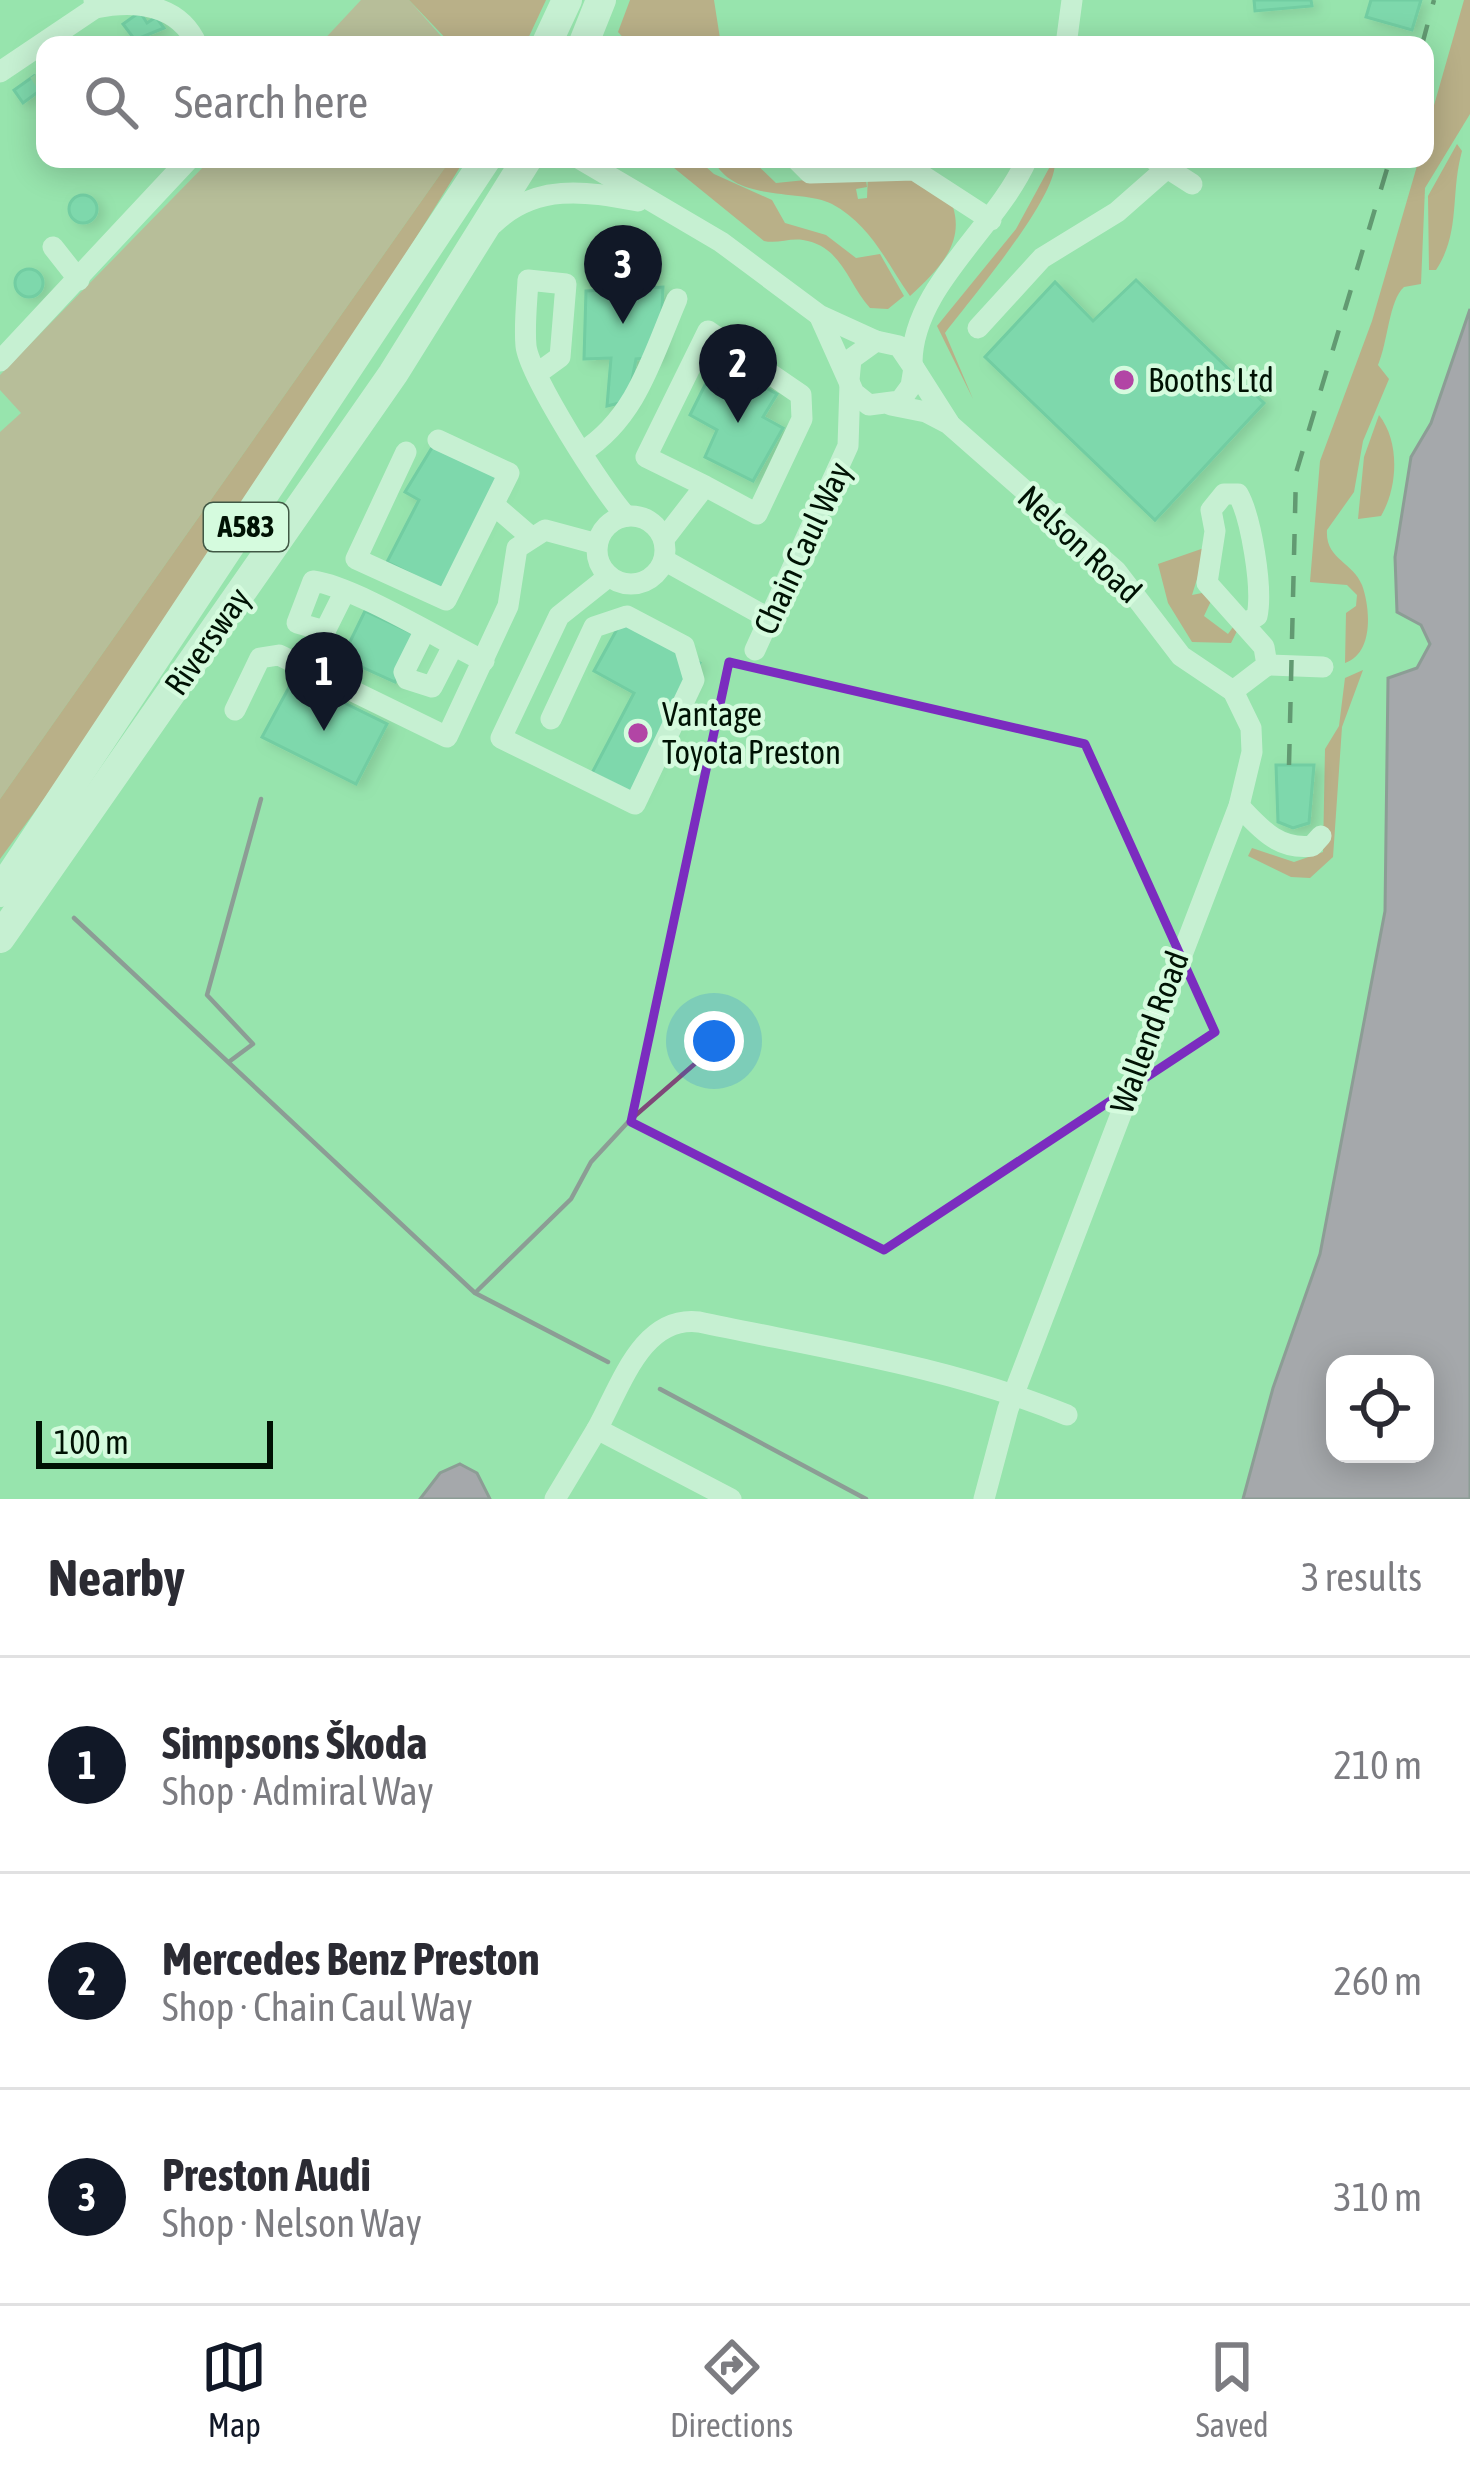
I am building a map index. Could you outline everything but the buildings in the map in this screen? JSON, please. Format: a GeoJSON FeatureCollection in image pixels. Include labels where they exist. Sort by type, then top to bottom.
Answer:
{"type":"FeatureCollection","features":[{"type":"Feature","properties":{"kind":"highway"},"geometry":{"type":"LineString","coordinates":[[550,36],[567,0]]}},
{"type":"Feature","properties":{"kind":"highway","name":"Riversway"},"geometry":{"type":"LineString","coordinates":[[0,892],[481,168]]}},
{"type":"Feature","properties":{"kind":"highway","name":"A583"},"geometry":{"type":"LineString","coordinates":[[357,361],[388,338],[499,168]]}},
{"type":"Feature","properties":{"kind":"highway","name":"Riversway"},"geometry":{"type":"LineString","coordinates":[[0,938],[393,374],[521,168]]}},
{"type":"Feature","properties":{"kind":"street"},"geometry":{"type":"LineString","coordinates":[[1067,36],[1072,0]]}},
{"type":"Feature","properties":{"kind":"street"},"geometry":{"type":"LineString","coordinates":[[61,36],[95,4],[133,1],[177,19],[190,36]]}},
{"type":"Feature","properties":{"kind":"street"},"geometry":{"type":"LineString","coordinates":[[0,72],[36,60]]}},
{"type":"Feature","properties":{"kind":"street"},"geometry":{"type":"LineString","coordinates":[[0,361],[181,168]]}},
{"type":"Feature","properties":{"kind":"street"},"geometry":{"type":"LineString","coordinates":[[595,168],[722,242],[819,315],[899,346],[913,365]]}},
{"type":"Feature","properties":{"kind":"street"},"geometry":{"type":"LineString","coordinates":[[612,168],[621,183]]}},
{"type":"Feature","properties":{"kind":"street"},"geometry":{"type":"LineString","coordinates":[[805,168],[810,173],[914,170],[992,220]]}},
{"type":"Feature","properties":{"kind":"street"},"geometry":{"type":"LineString","coordinates":[[849,382],[851,359],[929,299],[992,220],[1022,168]]}},
{"type":"Feature","properties":{"kind":"street"},"geometry":{"type":"LineString","coordinates":[[978,328],[1042,258],[1117,212],[1156,168]]}},
{"type":"Feature","properties":{"kind":"street"},"geometry":{"type":"LineString","coordinates":[[1166,168],[1192,184]]}},
{"type":"Feature","properties":{"kind":"street"},"geometry":{"type":"LineString","coordinates":[[478,239],[516,205],[555,194],[581,190],[656,205]]}},
{"type":"Feature","properties":{"kind":"street"},"geometry":{"type":"LineString","coordinates":[[53,247],[79,280]]}},
{"type":"Feature","properties":{"kind":"street"},"geometry":{"type":"LineString","coordinates":[[582,452],[610,435],[632,406],[677,299]]}},
{"type":"Feature","properties":{"kind":"street"},"geometry":{"type":"LineString","coordinates":[[819,315],[849,382],[869,404],[890,405],[911,386],[914,334],[929,299]]}},
{"type":"Feature","properties":{"kind":"street"},"geometry":{"type":"LineString","coordinates":[[708,331],[801,394],[802,419],[758,514],[705,485],[646,457],[708,331]]}},
{"type":"Feature","properties":{"kind":"street","name":"Nelson Road"},"geometry":{"type":"LineString","coordinates":[[913,365],[949,424]]}},
{"type":"Feature","properties":{"kind":"street"},"geometry":{"type":"LineString","coordinates":[[538,373],[605,494],[626,516],[650,521],[664,550],[770,619]]}},
{"type":"Feature","properties":{"kind":"street","name":"Chain Caul Way"},"geometry":{"type":"LineString","coordinates":[[848,446],[849,382]]}},
{"type":"Feature","properties":{"kind":"street","name":"Nelson Road"},"geometry":{"type":"LineString","coordinates":[[890,405],[926,412],[949,424],[1116,572],[1169,643],[1233,691]]}},
{"type":"Feature","properties":{"kind":"street","name":"Chain Caul Way"},"geometry":{"type":"LineString","coordinates":[[755,650],[848,446],[890,405]]}},
{"type":"Feature","properties":{"kind":"street"},"geometry":{"type":"LineString","coordinates":[[406,452],[356,560],[446,600],[509,473],[438,440]]}},
{"type":"Feature","properties":{"kind":"street"},"geometry":{"type":"LineString","coordinates":[[626,516],[602,532],[597,544],[599,563],[608,577],[641,584],[705,485]]}},
{"type":"Feature","properties":{"kind":"street"},"geometry":{"type":"LineString","coordinates":[[1246,623],[1257,616],[1260,573],[1246,532],[1248,512],[1238,494],[1224,494],[1211,510],[1215,531],[1207,584],[1246,623],[1264,647],[1267,664]]}},
{"type":"Feature","properties":{"kind":"street"},"geometry":{"type":"LineString","coordinates":[[494,505],[531,537]]}},
{"type":"Feature","properties":{"kind":"street"},"geometry":{"type":"LineString","coordinates":[[235,710],[260,658],[279,655],[447,737],[508,606],[517,548],[531,537],[558,531],[597,544]]}},
{"type":"Feature","properties":{"kind":"street"},"geometry":{"type":"LineString","coordinates":[[551,719],[594,627],[627,616],[684,646],[694,680],[635,804],[501,738],[559,616],[608,577]]}},
{"type":"Feature","properties":{"kind":"street"},"geometry":{"type":"LineString","coordinates":[[344,592],[484,661]]}},
{"type":"Feature","properties":{"kind":"street"},"geometry":{"type":"LineString","coordinates":[[424,632],[404,672],[407,679],[432,687],[453,646]]}},
{"type":"Feature","properties":{"kind":"street"},"geometry":{"type":"LineString","coordinates":[[1233,691],[1267,664],[1323,667]]}},
{"type":"Feature","properties":{"kind":"street","name":"Wallend Road"},"geometry":{"type":"LineString","coordinates":[[985,1499],[1011,1401],[1239,806],[1252,740],[1233,691]]}},
{"type":"Feature","properties":{"kind":"street"},"geometry":{"type":"LineString","coordinates":[[1239,806],[1268,835],[1291,848],[1312,846],[1321,836]]}},
{"type":"Feature","properties":{"kind":"street"},"geometry":{"type":"LineString","coordinates":[[555,1499],[649,1338],[670,1321],[683,1320],[1066,1415]]}},
{"type":"Feature","properties":{"kind":"street"},"geometry":{"type":"LineString","coordinates":[[596,1429],[731,1499]]}},
{"type":"Feature","properties":{"kind":"highlighted area"},"geometry":{"type":"Polygon","coordinates":[[[729,662],[1085,744],[1215,1032],[884,1250],[631,1122],[729,662]]]}},
{"type":"Feature","properties":{"kind":"shaded area"},"geometry":{"type":"Polygon","coordinates":[[[361,0],[409,0],[441,36],[327,36],[361,0]]]}},
{"type":"Feature","properties":{"kind":"shaded area"},"geometry":{"type":"Polygon","coordinates":[[[409,0],[546,0],[529,36],[443,36],[409,0]]]}},
{"type":"Feature","properties":{"kind":"shaded area"},"geometry":{"type":"Polygon","coordinates":[[[630,0],[714,0],[720,36],[622,36],[618,32],[630,0]]]}},
{"type":"Feature","properties":{"kind":"shaded area"},"geometry":{"type":"Polygon","coordinates":[[[1464,0],[1470,0],[1470,114],[1425,188],[1421,284],[1404,287],[1395,301],[1378,365],[1389,379],[1363,441],[1354,492],[1327,530],[1330,548],[1362,585],[1367,606],[1365,641],[1361,651],[1345,663],[1346,613],[1356,606],[1357,595],[1347,585],[1310,582],[1320,461],[1372,321],[1416,168],[1434,168],[1434,105],[1464,0]]]}},
{"type":"Feature","properties":{"kind":"shaded area"},"geometry":{"type":"Polygon","coordinates":[[[1457,144],[1462,151],[1449,241],[1436,270],[1429,270],[1428,196],[1457,144]]]}},
{"type":"Feature","properties":{"kind":"shaded area"},"geometry":{"type":"Polygon","coordinates":[[[202,168],[445,168],[0,799],[0,432],[21,413],[0,390],[0,375],[202,168]]]}},
{"type":"Feature","properties":{"kind":"shaded area"},"geometry":{"type":"Polygon","coordinates":[[[445,168],[459,168],[182,601],[0,859],[0,799],[445,168]]]}},
{"type":"Feature","properties":{"kind":"shaded area"},"geometry":{"type":"Polygon","coordinates":[[[674,168],[707,168],[772,200],[785,223],[826,235],[856,258],[880,254],[904,296],[888,309],[870,308],[827,250],[803,240],[764,241],[674,168]]]}},
{"type":"Feature","properties":{"kind":"shaded area"},"geometry":{"type":"Polygon","coordinates":[[[719,168],[760,168],[776,183],[865,174],[867,187],[856,189],[858,199],[867,198],[868,174],[919,179],[953,207],[952,246],[910,296],[877,245],[846,213],[819,199],[752,189],[719,168]]]}},
{"type":"Feature","properties":{"kind":"shaded area"},"geometry":{"type":"Polygon","coordinates":[[[1049,168],[1053,168],[1030,220],[945,333],[973,399],[937,326],[1016,229],[1049,168]]]}},
{"type":"Feature","properties":{"kind":"shaded area"},"geometry":{"type":"Polygon","coordinates":[[[1470,309],[1470,1499],[1243,1499],[1273,1388],[1320,1254],[1385,911],[1388,678],[1417,668],[1430,644],[1421,625],[1397,612],[1395,557],[1411,457],[1431,423],[1470,309]]]}},
{"type":"Feature","properties":{"kind":"shaded area"},"geometry":{"type":"Polygon","coordinates":[[[1379,415],[1391,438],[1391,492],[1381,516],[1358,519],[1364,457],[1379,415]]]}},
{"type":"Feature","properties":{"kind":"shaded area"},"geometry":{"type":"Polygon","coordinates":[[[1207,547],[1192,595],[1202,593],[1211,601],[1204,616],[1228,634],[1233,627],[1237,631],[1231,643],[1192,642],[1168,603],[1158,564],[1207,547]]]}},
{"type":"Feature","properties":{"kind":"shaded area"},"geometry":{"type":"Polygon","coordinates":[[[1363,670],[1342,727],[1333,857],[1310,878],[1291,877],[1248,856],[1252,848],[1294,862],[1323,852],[1325,749],[1339,726],[1345,678],[1363,670]]]}},
{"type":"Feature","properties":{"kind":"shaded area"},"geometry":{"type":"Polygon","coordinates":[[[460,1464],[477,1473],[490,1499],[420,1499],[440,1473],[460,1464]]]}},
{"type":"Feature","properties":{"kind":"waterway"},"geometry":{"type":"LineString","coordinates":[[230,1061],[253,1044],[207,995],[261,799]]}},
{"type":"Feature","properties":{"kind":"waterway"},"geometry":{"type":"LineString","coordinates":[[74,918],[475,1293],[608,1362]]}},
{"type":"Feature","properties":{"kind":"waterway"},"geometry":{"type":"LineString","coordinates":[[477,1291],[571,1199],[591,1162],[629,1121],[728,1035]]}},
{"type":"Feature","properties":{"kind":"waterway"},"geometry":{"type":"LineString","coordinates":[[660,1389],[866,1499]]}},
{"type":"Feature","properties":{"kind":"railway"},"geometry":{"type":"LineString","coordinates":[[1424,36],[1434,0]]}},
{"type":"Feature","properties":{"kind":"railway"},"geometry":{"type":"LineString","coordinates":[[1289,765],[1296,473],[1387,168]]}},
{"type":"Feature","properties":{"kind":"place","name":"Preston Audi"},"geometry":{"type":"Point","coordinates":[623,324]}},
{"type":"Feature","properties":{"kind":"place","name":"Booths Ltd"},"geometry":{"type":"Point","coordinates":[1124,380]}},
{"type":"Feature","properties":{"kind":"place","name":"Mercedes Benz Preston"},"geometry":{"type":"Point","coordinates":[738,423]}},
{"type":"Feature","properties":{"kind":"place","name":"Simpsons Škoda"},"geometry":{"type":"Point","coordinates":[324,731]}},
{"type":"Feature","properties":{"kind":"place","name":"Vantage Toyota Preston"},"geometry":{"type":"Point","coordinates":[638,733]}}]}
